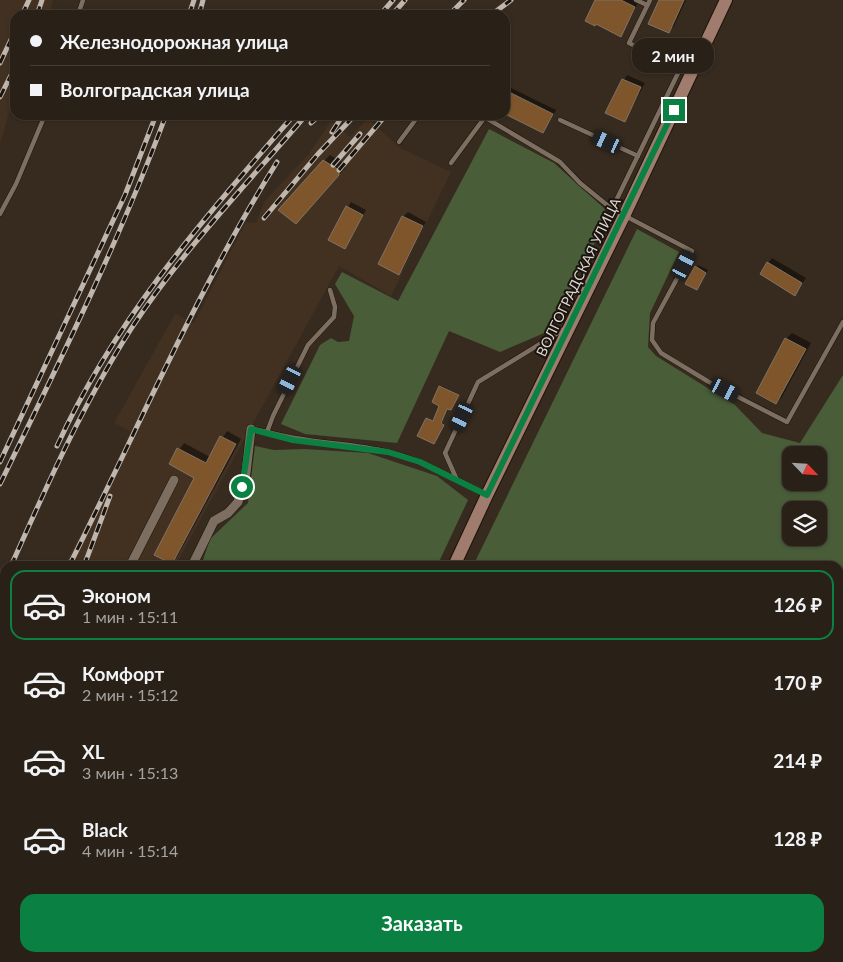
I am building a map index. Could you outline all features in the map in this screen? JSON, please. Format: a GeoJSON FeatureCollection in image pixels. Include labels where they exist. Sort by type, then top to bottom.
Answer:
{"type":"FeatureCollection","features":[{"type":"Feature","properties":{"kind":"main road","name":"ВОЛГОГРАДСКАЯ УЛИЦА"},"geometry":{"type":"LineString","coordinates":[[456,561],[624,216],[686,72],[726,0]]}},
{"type":"Feature","properties":{"kind":"street"},"geometry":{"type":"LineString","coordinates":[[194,561],[214,521],[228,513],[238,502],[246,473],[251,429]]}},
{"type":"Feature","properties":{"kind":"street"},"geometry":{"type":"LineString","coordinates":[[133,561],[174,480]]}},
{"type":"Feature","properties":{"kind":"lane"},"geometry":{"type":"LineString","coordinates":[[612,209],[638,156],[686,72],[629,43],[648,2],[636,0]]}},
{"type":"Feature","properties":{"kind":"lane"},"geometry":{"type":"LineString","coordinates":[[0,214],[16,184],[43,120]]}},
{"type":"Feature","properties":{"kind":"lane"},"geometry":{"type":"LineString","coordinates":[[399,142],[415,120]]}},
{"type":"Feature","properties":{"kind":"lane"},"geometry":{"type":"LineString","coordinates":[[451,163],[480,120]]}},
{"type":"Feature","properties":{"kind":"lane"},"geometry":{"type":"LineString","coordinates":[[490,120],[560,162],[580,183],[612,209],[692,251],[653,323],[652,340],[661,353],[709,382],[787,422],[843,322]]}},
{"type":"Feature","properties":{"kind":"lane"},"geometry":{"type":"LineString","coordinates":[[560,120],[638,156]]}},
{"type":"Feature","properties":{"kind":"lane"},"geometry":{"type":"LineString","coordinates":[[267,432],[272,416],[308,345],[334,317],[335,307],[330,290]]}},
{"type":"Feature","properties":{"kind":"lane"},"geometry":{"type":"LineString","coordinates":[[457,480],[445,453],[478,382],[572,324]]}},
{"type":"Feature","properties":{"kind":"lane"},"geometry":{"type":"LineString","coordinates":[[251,429],[293,440],[388,452],[420,462],[487,495]]}},
{"type":"Feature","properties":{"kind":"shaded area"},"geometry":{"type":"Polygon","coordinates":[[[0,0],[53,0],[50,10],[10,10],[10,109],[0,144],[0,0]]]}},
{"type":"Feature","properties":{"kind":"shaded area"},"geometry":{"type":"Polygon","coordinates":[[[369,120],[400,148],[451,172],[391,296],[339,266],[178,561],[67,561],[134,433],[114,423],[175,314],[194,323],[246,222],[256,223],[264,202],[308,155],[331,121],[350,137],[369,120]]]}},
{"type":"Feature","properties":{"kind":"green space"},"geometry":{"type":"Polygon","coordinates":[[[489,129],[554,163],[605,209],[603,227],[549,331],[500,352],[449,331],[397,443],[305,434],[281,424],[320,345],[331,338],[338,342],[349,341],[354,316],[335,284],[342,272],[398,301],[489,129]]]}},
{"type":"Feature","properties":{"kind":"green space"},"geometry":{"type":"Polygon","coordinates":[[[637,229],[679,252],[650,313],[648,347],[656,356],[735,405],[762,433],[800,443],[843,375],[843,561],[475,561],[637,229]]]}},
{"type":"Feature","properties":{"kind":"green space"},"geometry":{"type":"Polygon","coordinates":[[[255,446],[274,450],[305,449],[368,453],[437,476],[468,500],[439,561],[203,561],[210,539],[248,503],[255,446]]]}},
{"type":"Feature","properties":{"kind":"building"},"geometry":{"type":"Polygon","coordinates":[[[595,0],[621,0],[635,7],[621,37],[596,24],[595,26],[585,21],[595,0]]]}},
{"type":"Feature","properties":{"kind":"building"},"geometry":{"type":"Polygon","coordinates":[[[659,0],[684,0],[669,33],[648,24],[659,0]]]}},
{"type":"Feature","properties":{"kind":"building"},"geometry":{"type":"Polygon","coordinates":[[[622,79],[641,87],[625,122],[605,113],[622,79]]]}},
{"type":"Feature","properties":{"kind":"building"},"geometry":{"type":"Polygon","coordinates":[[[510,92],[553,114],[543,133],[510,116],[510,92]]]}},
{"type":"Feature","properties":{"kind":"building"},"geometry":{"type":"Polygon","coordinates":[[[323,160],[339,170],[339,175],[296,224],[278,210],[323,160]]]}},
{"type":"Feature","properties":{"kind":"building"},"geometry":{"type":"Polygon","coordinates":[[[346,206],[363,215],[345,249],[328,240],[346,206]]]}},
{"type":"Feature","properties":{"kind":"building"},"geometry":{"type":"Polygon","coordinates":[[[402,216],[423,226],[399,275],[378,264],[402,216]]]}},
{"type":"Feature","properties":{"kind":"building"},"geometry":{"type":"Polygon","coordinates":[[[767,262],[802,283],[795,296],[760,274],[767,262]]]}},
{"type":"Feature","properties":{"kind":"building"},"geometry":{"type":"Polygon","coordinates":[[[695,266],[706,273],[697,290],[685,284],[695,266]]]}},
{"type":"Feature","properties":{"kind":"building"},"geometry":{"type":"Polygon","coordinates":[[[785,338],[806,349],[776,404],[756,393],[785,338]]]}},
{"type":"Feature","properties":{"kind":"building"},"geometry":{"type":"Polygon","coordinates":[[[439,386],[459,395],[451,410],[447,409],[441,423],[444,425],[434,444],[417,436],[426,418],[433,421],[439,406],[432,402],[439,386]]]}},
{"type":"Feature","properties":{"kind":"building"},"geometry":{"type":"Polygon","coordinates":[[[220,436],[236,444],[174,561],[166,561],[154,555],[194,478],[169,464],[177,448],[206,463],[220,436]]]}},
{"type":"Feature","properties":{"kind":"railway"},"geometry":{"type":"LineString","coordinates":[[24,10],[29,0]]}},
{"type":"Feature","properties":{"kind":"railway"},"geometry":{"type":"LineString","coordinates":[[39,10],[42,0]]}},
{"type":"Feature","properties":{"kind":"railway"},"geometry":{"type":"LineString","coordinates":[[191,10],[194,0]]}},
{"type":"Feature","properties":{"kind":"railway"},"geometry":{"type":"LineString","coordinates":[[200,10],[203,0]]}},
{"type":"Feature","properties":{"kind":"railway"},"geometry":{"type":"LineString","coordinates":[[384,10],[393,0]]}},
{"type":"Feature","properties":{"kind":"railway"},"geometry":{"type":"LineString","coordinates":[[396,10],[405,0]]}},
{"type":"Feature","properties":{"kind":"railway"},"geometry":{"type":"LineString","coordinates":[[454,10],[464,0]]}},
{"type":"Feature","properties":{"kind":"railway"},"geometry":{"type":"LineString","coordinates":[[498,10],[511,0]]}},
{"type":"Feature","properties":{"kind":"railway"},"geometry":{"type":"LineString","coordinates":[[0,63],[10,42]]}},
{"type":"Feature","properties":{"kind":"railway"},"geometry":{"type":"LineString","coordinates":[[0,97],[10,77]]}},
{"type":"Feature","properties":{"kind":"railway"},"geometry":{"type":"LineString","coordinates":[[0,462],[125,195],[154,120]]}},
{"type":"Feature","properties":{"kind":"railway"},"geometry":{"type":"LineString","coordinates":[[0,484],[108,256],[164,120]]}},
{"type":"Feature","properties":{"kind":"railway"},"geometry":{"type":"LineString","coordinates":[[57,446],[106,354],[134,312],[194,232],[290,120]]}},
{"type":"Feature","properties":{"kind":"railway"},"geometry":{"type":"LineString","coordinates":[[13,561],[81,416],[131,329],[150,301],[193,246],[302,120]]}},
{"type":"Feature","properties":{"kind":"railway"},"geometry":{"type":"LineString","coordinates":[[311,123],[314,120]]}},
{"type":"Feature","properties":{"kind":"railway"},"geometry":{"type":"LineString","coordinates":[[332,132],[340,120]]}},
{"type":"Feature","properties":{"kind":"railway"},"geometry":{"type":"LineString","coordinates":[[264,218],[318,154],[350,120]]}},
{"type":"Feature","properties":{"kind":"railway"},"geometry":{"type":"LineString","coordinates":[[339,170],[382,120]]}},
{"type":"Feature","properties":{"kind":"railway"},"geometry":{"type":"LineString","coordinates":[[333,165],[360,134]]}},
{"type":"Feature","properties":{"kind":"railway"},"geometry":{"type":"LineString","coordinates":[[71,561],[194,310],[220,260],[277,162]]}},
{"type":"Feature","properties":{"kind":"railway"},"geometry":{"type":"LineString","coordinates":[[86,561],[110,496]]}},
{"type":"Feature","properties":{"kind":"route"},"geometry":{"type":"LineString","coordinates":[[242,487],[246,473],[251,429],[293,440],[388,452],[420,462],[487,495],[572,324],[674,110]]}}]}
